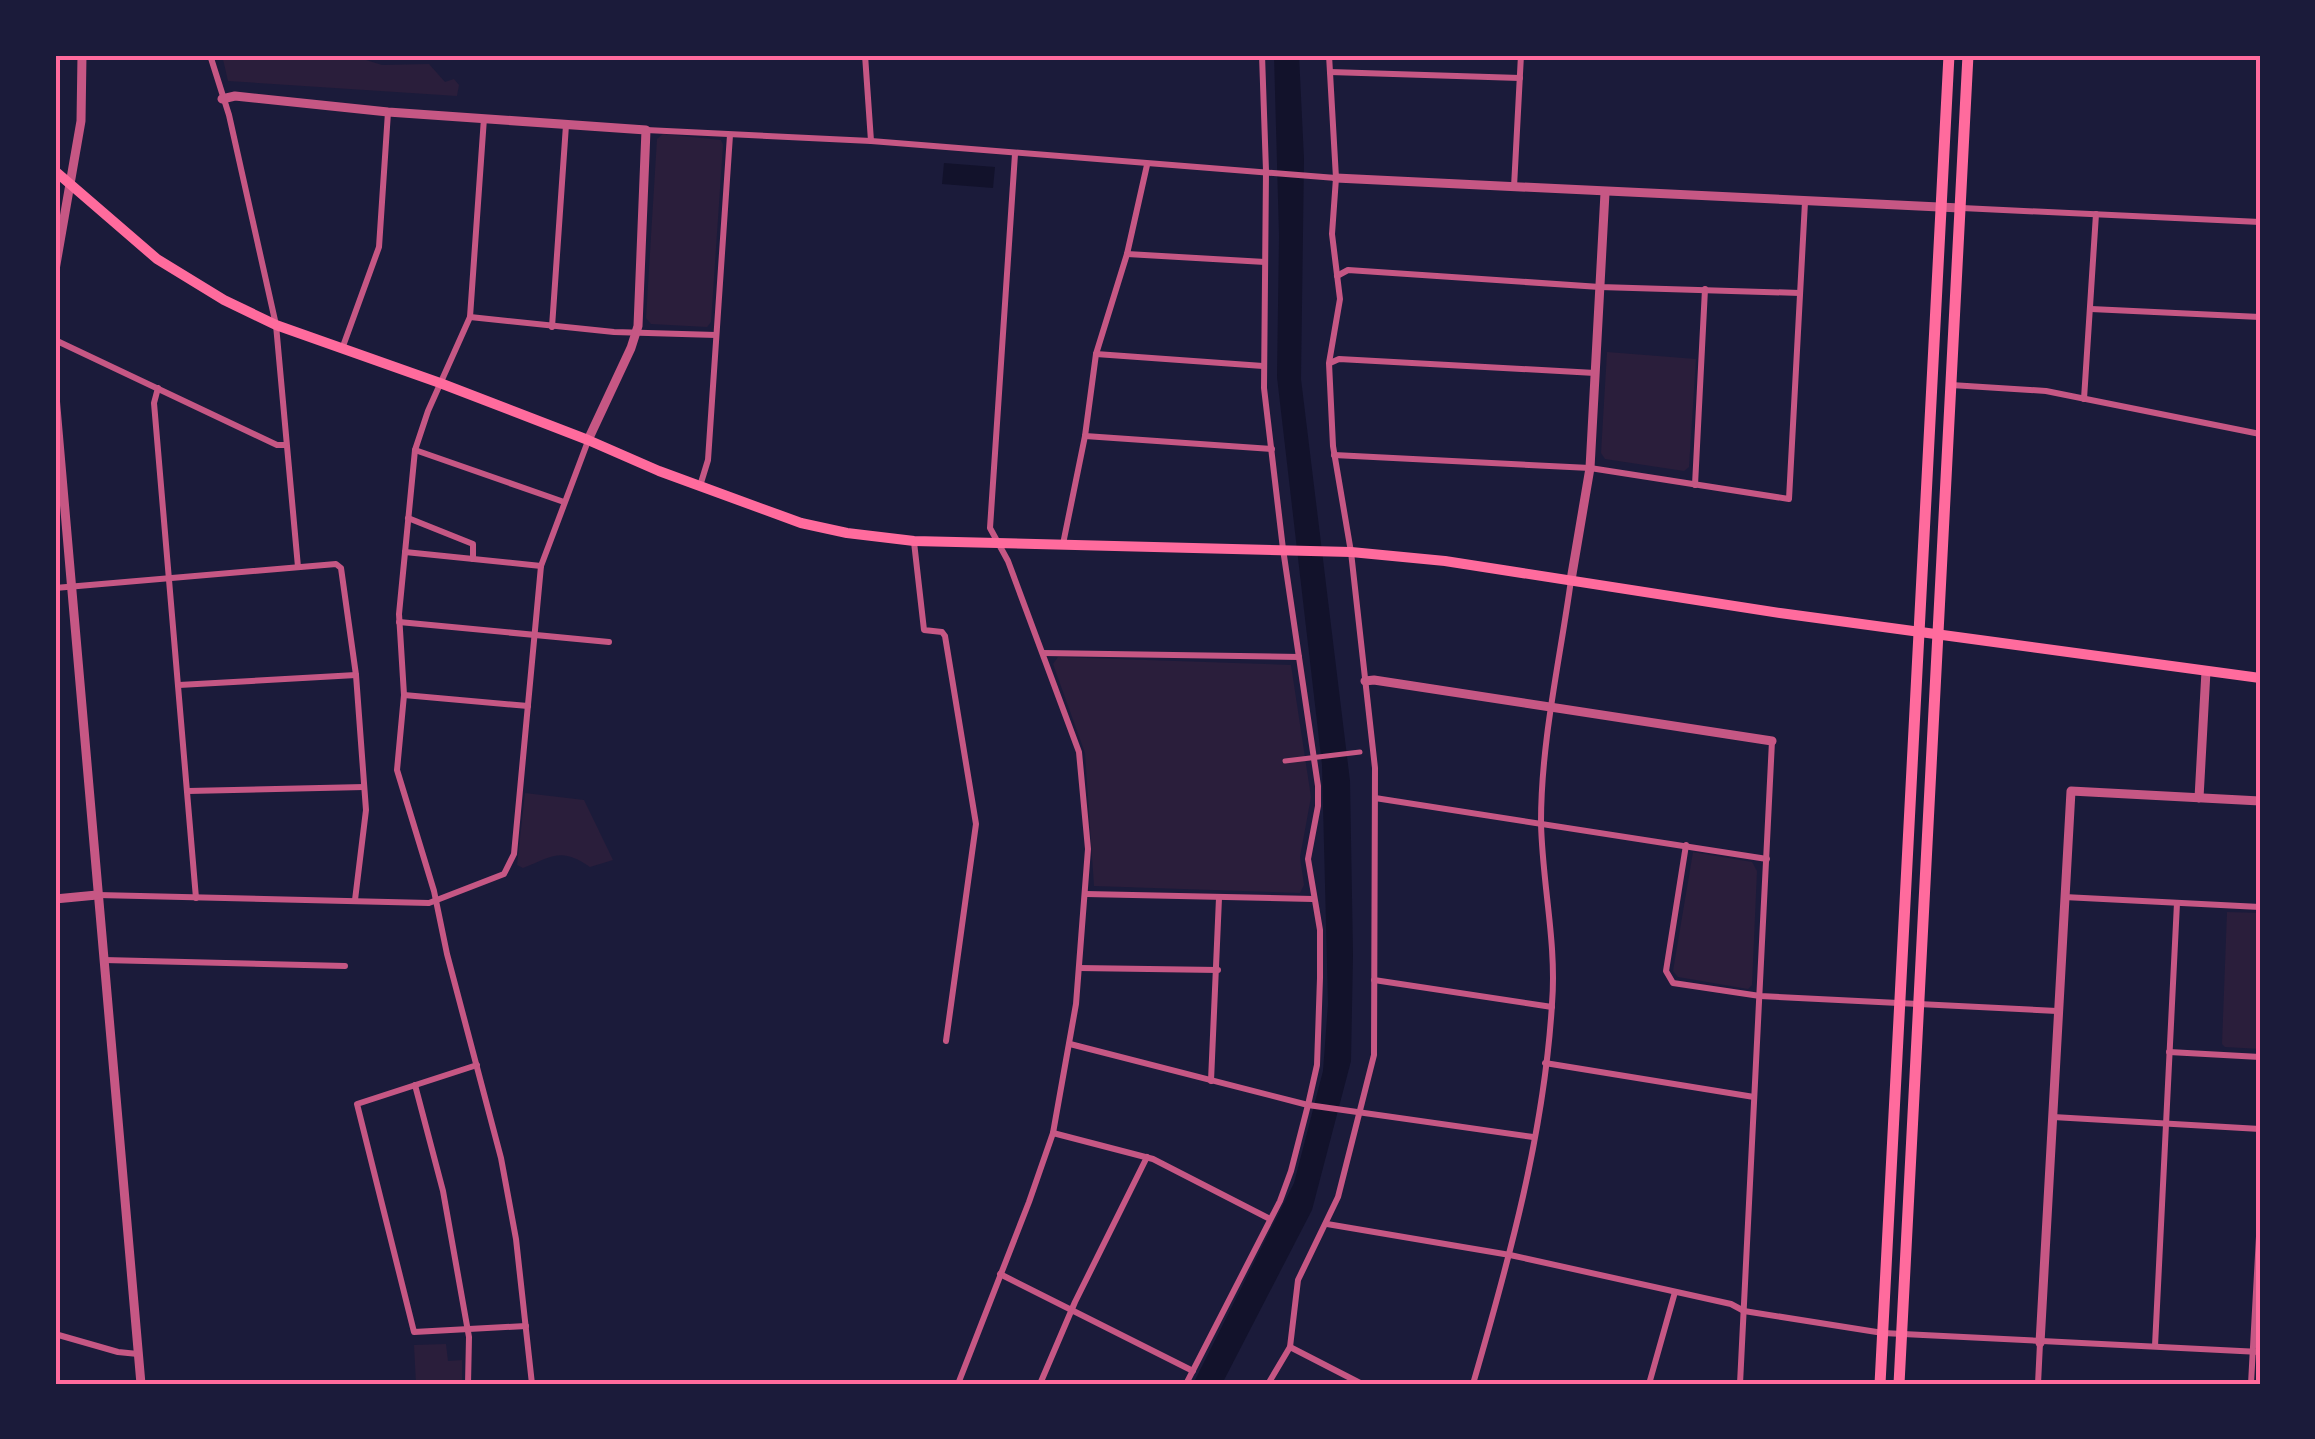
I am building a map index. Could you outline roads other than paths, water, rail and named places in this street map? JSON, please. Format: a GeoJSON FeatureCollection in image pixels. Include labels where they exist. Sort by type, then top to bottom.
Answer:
{"type":"FeatureCollection","features":[{"type":"Feature","properties":{"kind":"highway"},"geometry":{"type":"LineString","coordinates":[[1880,1384],[1950,55]]}},
{"type":"Feature","properties":{"kind":"highway"},"geometry":{"type":"LineString","coordinates":[[1898,1384],[1968,55]]}},
{"type":"Feature","properties":{"kind":"main road"},"geometry":{"type":"LineString","coordinates":[[55,171],[158,259],[224,300],[276,326],[440,383],[801,523],[914,541],[1413,556],[1937,635],[2260,678]]}},
{"type":"Feature","properties":{"kind":"street"},"geometry":{"type":"LineString","coordinates":[[55,270],[81,121],[82,55]]}},
{"type":"Feature","properties":{"kind":"street"},"geometry":{"type":"LineString","coordinates":[[210,55],[229,115],[276,326],[298,567]]}},
{"type":"Feature","properties":{"kind":"street"},"geometry":{"type":"LineString","coordinates":[[865,55],[870,142]]}},
{"type":"Feature","properties":{"kind":"street"},"geometry":{"type":"LineString","coordinates":[[1186,1384],[1291,1171],[1317,1065],[1320,930],[1308,858],[1318,806],[1316,758],[1299,657],[1264,366],[1269,171],[1262,55]]}},
{"type":"Feature","properties":{"kind":"street"},"geometry":{"type":"LineString","coordinates":[[1268,1384],[1290,1348],[1298,1280],[1338,1197],[1374,1061],[1375,798],[1351,552],[1334,456],[1329,364],[1340,300],[1332,234],[1336,178],[1329,55]]}},
{"type":"Feature","properties":{"kind":"street"},"geometry":{"type":"LineString","coordinates":[[1514,186],[1521,55]]}},
{"type":"Feature","properties":{"kind":"street"},"geometry":{"type":"LineString","coordinates":[[1330,72],[1520,78]]}},
{"type":"Feature","properties":{"kind":"street"},"geometry":{"type":"LineString","coordinates":[[222,99],[235,96],[388,112],[870,142],[1336,178],[2260,222]]}},
{"type":"Feature","properties":{"kind":"street"},"geometry":{"type":"LineString","coordinates":[[341,351],[379,247],[388,112]]}},
{"type":"Feature","properties":{"kind":"street"},"geometry":{"type":"LineString","coordinates":[[484,118],[470,318],[415,450],[399,622],[404,695],[396,770],[437,902],[512,1215],[532,1384]]}},
{"type":"Feature","properties":{"kind":"street"},"geometry":{"type":"LineString","coordinates":[[552,327],[566,125]]}},
{"type":"Feature","properties":{"kind":"street"},"geometry":{"type":"LineString","coordinates":[[55,899],[97,896],[437,902],[497,879],[511,864],[542,566],[588,440],[636,334],[646,130]]}},
{"type":"Feature","properties":{"kind":"street"},"geometry":{"type":"LineString","coordinates":[[700,486],[708,460],[730,135]]}},
{"type":"Feature","properties":{"kind":"street"},"geometry":{"type":"LineString","coordinates":[[958,1384],[1030,1202],[1052,1132],[1070,1044],[1086,894],[1088,847],[1081,760],[990,517],[1015,154]]}},
{"type":"Feature","properties":{"kind":"street"},"geometry":{"type":"LineString","coordinates":[[1063,546],[1085,436],[1096,354],[1126,254],[1146,165]]}},
{"type":"Feature","properties":{"kind":"street"},"geometry":{"type":"LineString","coordinates":[[1473,1384],[1510,1255],[1534,1138],[1552,1007],[1552,932],[1542,781],[1590,468],[1605,193]]}},
{"type":"Feature","properties":{"kind":"street"},"geometry":{"type":"LineString","coordinates":[[1334,456],[1590,468],[1789,499],[1805,202]]}},
{"type":"Feature","properties":{"kind":"street"},"geometry":{"type":"LineString","coordinates":[[2084,399],[2096,214]]}},
{"type":"Feature","properties":{"kind":"street"},"geometry":{"type":"LineString","coordinates":[[1126,254],[1265,262]]}},
{"type":"Feature","properties":{"kind":"street"},"geometry":{"type":"LineString","coordinates":[[1338,276],[1348,270],[1600,286],[1800,293]]}},
{"type":"Feature","properties":{"kind":"street"},"geometry":{"type":"LineString","coordinates":[[1695,484],[1705,289]]}},
{"type":"Feature","properties":{"kind":"street"},"geometry":{"type":"LineString","coordinates":[[2091,309],[2260,318]]}},
{"type":"Feature","properties":{"kind":"street"},"geometry":{"type":"LineString","coordinates":[[470,318],[636,334],[716,335]]}},
{"type":"Feature","properties":{"kind":"street"},"geometry":{"type":"LineString","coordinates":[[55,340],[276,445],[286,445]]}},
{"type":"Feature","properties":{"kind":"street"},"geometry":{"type":"LineString","coordinates":[[1096,354],[1264,366]]}},
{"type":"Feature","properties":{"kind":"street"},"geometry":{"type":"LineString","coordinates":[[1329,364],[1339,359],[1595,373]]}},
{"type":"Feature","properties":{"kind":"street"},"geometry":{"type":"LineString","coordinates":[[1952,385],[2035,390],[2260,434]]}},
{"type":"Feature","properties":{"kind":"street"},"geometry":{"type":"LineString","coordinates":[[158,388],[154,402],[196,898]]}},
{"type":"Feature","properties":{"kind":"street"},"geometry":{"type":"LineString","coordinates":[[55,396],[140,1384]]}},
{"type":"Feature","properties":{"kind":"street"},"geometry":{"type":"LineString","coordinates":[[1085,436],[1272,449]]}},
{"type":"Feature","properties":{"kind":"street"},"geometry":{"type":"LineString","coordinates":[[415,450],[564,502]]}},
{"type":"Feature","properties":{"kind":"street"},"geometry":{"type":"LineString","coordinates":[[408,518],[474,544],[474,559]]}},
{"type":"Feature","properties":{"kind":"street"},"geometry":{"type":"LineString","coordinates":[[914,541],[924,630],[946,636],[976,824],[946,1041]]}},
{"type":"Feature","properties":{"kind":"street"},"geometry":{"type":"LineString","coordinates":[[405,552],[542,566]]}},
{"type":"Feature","properties":{"kind":"street"},"geometry":{"type":"LineString","coordinates":[[55,588],[336,564],[341,568],[356,675],[366,819],[355,900]]}},
{"type":"Feature","properties":{"kind":"street"},"geometry":{"type":"LineString","coordinates":[[399,622],[610,642]]}},
{"type":"Feature","properties":{"kind":"street"},"geometry":{"type":"LineString","coordinates":[[1043,653],[1299,657]]}},
{"type":"Feature","properties":{"kind":"street"},"geometry":{"type":"LineString","coordinates":[[2198,798],[2206,671]]}},
{"type":"Feature","properties":{"kind":"street"},"geometry":{"type":"LineString","coordinates":[[179,685],[356,675]]}},
{"type":"Feature","properties":{"kind":"street"},"geometry":{"type":"LineString","coordinates":[[1364,681],[1772,742],[1740,1384]]}},
{"type":"Feature","properties":{"kind":"street"},"geometry":{"type":"LineString","coordinates":[[404,695],[528,706]]}},
{"type":"Feature","properties":{"kind":"street"},"geometry":{"type":"LineString","coordinates":[[1285,761],[1360,752]]}},
{"type":"Feature","properties":{"kind":"street"},"geometry":{"type":"LineString","coordinates":[[188,791],[364,787]]}},
{"type":"Feature","properties":{"kind":"street"},"geometry":{"type":"LineString","coordinates":[[2038,1384],[2071,792],[2260,802]]}},
{"type":"Feature","properties":{"kind":"street"},"geometry":{"type":"LineString","coordinates":[[1375,798],[1767,860]]}},
{"type":"Feature","properties":{"kind":"street"},"geometry":{"type":"LineString","coordinates":[[1686,845],[1667,978],[1673,983],[1760,996],[2057,1012]]}},
{"type":"Feature","properties":{"kind":"street"},"geometry":{"type":"LineString","coordinates":[[1086,894],[1314,899]]}},
{"type":"Feature","properties":{"kind":"street"},"geometry":{"type":"LineString","coordinates":[[2064,897],[2260,907]]}},
{"type":"Feature","properties":{"kind":"street"},"geometry":{"type":"LineString","coordinates":[[1211,1081],[1219,898]]}},
{"type":"Feature","properties":{"kind":"street"},"geometry":{"type":"LineString","coordinates":[[2155,1346],[2177,904]]}},
{"type":"Feature","properties":{"kind":"street"},"geometry":{"type":"LineString","coordinates":[[104,960],[345,966]]}},
{"type":"Feature","properties":{"kind":"street"},"geometry":{"type":"LineString","coordinates":[[1079,968],[1218,970]]}},
{"type":"Feature","properties":{"kind":"street"},"geometry":{"type":"LineString","coordinates":[[1374,980],[1552,1007]]}},
{"type":"Feature","properties":{"kind":"street"},"geometry":{"type":"LineString","coordinates":[[1070,1044],[1308,1105],[1534,1138]]}},
{"type":"Feature","properties":{"kind":"street"},"geometry":{"type":"LineString","coordinates":[[2170,1052],[2260,1056]]}},
{"type":"Feature","properties":{"kind":"street"},"geometry":{"type":"LineString","coordinates":[[1545,1063],[1754,1097]]}},
{"type":"Feature","properties":{"kind":"street"},"geometry":{"type":"LineString","coordinates":[[477,1065],[357,1104],[414,1332],[526,1326]]}},
{"type":"Feature","properties":{"kind":"street"},"geometry":{"type":"LineString","coordinates":[[415,1085],[443,1191],[467,1331],[468,1384]]}},
{"type":"Feature","properties":{"kind":"street"},"geometry":{"type":"LineString","coordinates":[[2053,1117],[2260,1129]]}},
{"type":"Feature","properties":{"kind":"street"},"geometry":{"type":"LineString","coordinates":[[1052,1132],[1147,1157],[1270,1219]]}},
{"type":"Feature","properties":{"kind":"street"},"geometry":{"type":"LineString","coordinates":[[1040,1384],[1147,1157]]}},
{"type":"Feature","properties":{"kind":"street"},"geometry":{"type":"LineString","coordinates":[[2251,1384],[2256,1352],[2260,1218]]}},
{"type":"Feature","properties":{"kind":"street"},"geometry":{"type":"LineString","coordinates":[[1326,1224],[1510,1255],[1731,1304],[1744,1311],[1883,1333],[2256,1352]]}},
{"type":"Feature","properties":{"kind":"street"},"geometry":{"type":"LineString","coordinates":[[1000,1274],[1193,1371]]}},
{"type":"Feature","properties":{"kind":"street"},"geometry":{"type":"LineString","coordinates":[[1649,1384],[1675,1292]]}},
{"type":"Feature","properties":{"kind":"street"},"geometry":{"type":"LineString","coordinates":[[55,1334],[138,1354]]}},
{"type":"Feature","properties":{"kind":"street"},"geometry":{"type":"LineString","coordinates":[[1290,1348],[1362,1384]]}}]}
